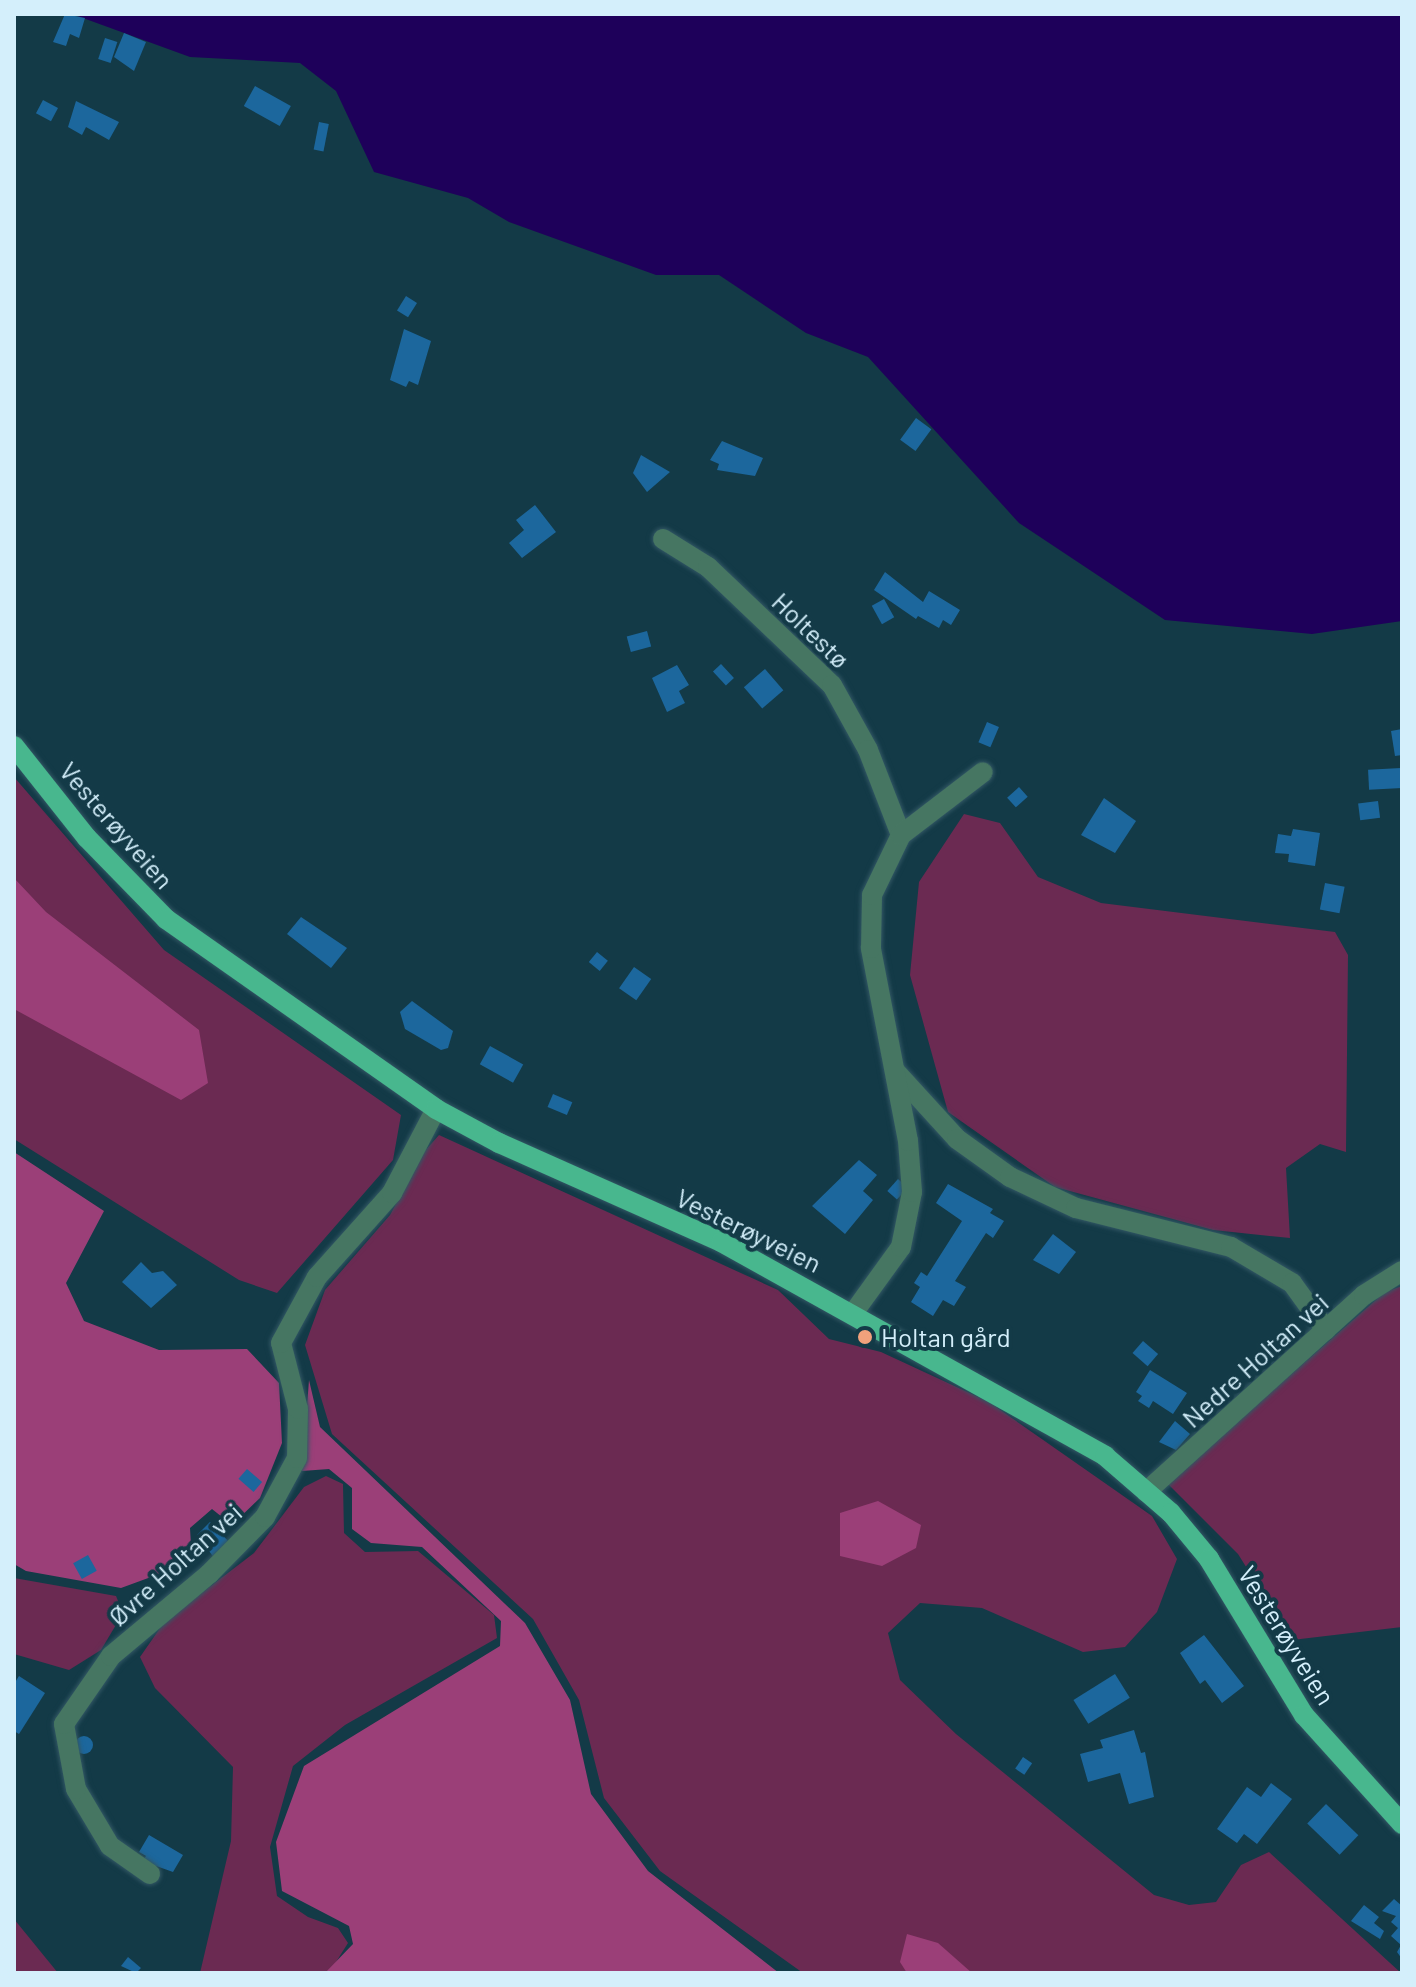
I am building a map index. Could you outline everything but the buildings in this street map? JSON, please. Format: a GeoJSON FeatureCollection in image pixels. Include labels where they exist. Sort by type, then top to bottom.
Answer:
{"type":"FeatureCollection","features":[{"type":"Feature","properties":{"kind":"main road","name":"Vesterøyveien"},"geometry":{"type":"LineString","coordinates":[[14,746],[87,838],[166,919],[436,1109],[499,1143],[721,1242],[1030,1410],[1105,1456],[1146,1492],[1209,1559],[1304,1715],[1402,1824]]}},
{"type":"Feature","properties":{"kind":"street","name":"Holtestø"},"geometry":{"type":"LineString","coordinates":[[663,539],[708,567],[832,685],[868,750],[901,835]]}},
{"type":"Feature","properties":{"kind":"street"},"geometry":{"type":"LineString","coordinates":[[854,1312],[901,1247],[911,1213],[908,1141],[871,948],[872,895],[901,835],[983,772]]}},
{"type":"Feature","properties":{"kind":"street"},"geometry":{"type":"LineString","coordinates":[[895,1071],[957,1139],[1010,1177],[1076,1208],[1231,1247],[1292,1283],[1326,1330]]}},
{"type":"Feature","properties":{"kind":"street","name":"Øvre Holtan vei"},"geometry":{"type":"LineString","coordinates":[[150,1874],[110,1846],[76,1789],[64,1724],[111,1656],[209,1574],[265,1517],[297,1458],[298,1409],[281,1343],[317,1277],[392,1193],[436,1109]]}},
{"type":"Feature","properties":{"kind":"street","name":"Nedre Holtan vei"},"geometry":{"type":"LineString","coordinates":[[1146,1492],[1364,1295],[1402,1271]]}},
{"type":"Feature","properties":{"kind":"shaded area"},"geometry":{"type":"Polygon","coordinates":[[[72,14],[1402,14],[1402,621],[1312,634],[1165,620],[1019,523],[868,357],[806,333],[719,275],[656,275],[509,222],[468,198],[374,172],[336,91],[300,63],[190,57],[72,14]]]}},
{"type":"Feature","properties":{"kind":"shaded area"},"geometry":{"type":"Polygon","coordinates":[[[14,777],[164,950],[401,1115],[393,1160],[277,1293],[239,1280],[14,1139],[14,777]]]}},
{"type":"Feature","properties":{"kind":"shaded area"},"geometry":{"type":"Polygon","coordinates":[[[964,814],[1000,823],[1038,877],[1101,903],[1335,932],[1348,955],[1346,1152],[1320,1144],[1286,1168],[1290,1238],[1213,1230],[1055,1187],[948,1112],[910,975],[919,882],[964,814]]]}},
{"type":"Feature","properties":{"kind":"shaded area"},"geometry":{"type":"Polygon","coordinates":[[[14,878],[46,912],[199,1030],[208,1083],[181,1100],[14,1009],[14,878]]]}},
{"type":"Feature","properties":{"kind":"shaded area"},"geometry":{"type":"Polygon","coordinates":[[[439,1135],[778,1290],[829,1339],[881,1352],[989,1402],[1152,1516],[1177,1559],[1157,1612],[1125,1647],[1083,1652],[982,1608],[920,1603],[888,1633],[900,1680],[956,1734],[1154,1895],[1189,1905],[1216,1902],[1241,1865],[1269,1852],[1401,1973],[803,1973],[660,1871],[604,1798],[579,1700],[533,1619],[332,1434],[305,1345],[325,1290],[390,1215],[423,1153],[439,1135]]]}},
{"type":"Feature","properties":{"kind":"shaded area"},"geometry":{"type":"Polygon","coordinates":[[[14,1152],[104,1211],[66,1283],[84,1321],[159,1350],[247,1349],[279,1383],[282,1443],[260,1498],[232,1525],[212,1509],[190,1528],[192,1562],[121,1588],[26,1571],[14,1564],[14,1152]]]}},
{"type":"Feature","properties":{"kind":"shaded area"},"geometry":{"type":"Polygon","coordinates":[[[1402,1286],[1402,1627],[1292,1640],[1238,1554],[1167,1483],[1385,1292],[1402,1286]]]}},
{"type":"Feature","properties":{"kind":"shaded area"},"geometry":{"type":"Polygon","coordinates":[[[309,1380],[320,1427],[525,1623],[570,1700],[591,1794],[648,1871],[779,1973],[325,1973],[353,1944],[349,1926],[282,1891],[276,1842],[304,1766],[500,1646],[501,1621],[422,1547],[371,1543],[352,1529],[352,1488],[329,1469],[302,1471],[309,1380]]]}},
{"type":"Feature","properties":{"kind":"shaded area"},"geometry":{"type":"Polygon","coordinates":[[[326,1476],[343,1484],[344,1533],[365,1552],[418,1551],[494,1615],[497,1638],[345,1725],[293,1766],[270,1847],[277,1896],[308,1917],[338,1928],[348,1943],[329,1973],[200,1973],[231,1841],[233,1767],[155,1688],[140,1657],[165,1621],[254,1553],[304,1487],[326,1476]]]}},
{"type":"Feature","properties":{"kind":"shaded area"},"geometry":{"type":"Polygon","coordinates":[[[878,1501],[921,1525],[916,1548],[882,1566],[840,1556],[840,1513],[878,1501]]]}},
{"type":"Feature","properties":{"kind":"shaded area"},"geometry":{"type":"Polygon","coordinates":[[[14,1578],[116,1596],[123,1613],[101,1650],[69,1670],[14,1654],[14,1578]]]}},
{"type":"Feature","properties":{"kind":"shaded area"},"geometry":{"type":"Polygon","coordinates":[[[14,1919],[58,1973],[14,1973],[14,1919]]]}},
{"type":"Feature","properties":{"kind":"shaded area"},"geometry":{"type":"Polygon","coordinates":[[[907,1934],[938,1943],[972,1973],[907,1973],[900,1962],[907,1934]]]}},
{"type":"Feature","properties":{"kind":"place","name":"Holtan gård"},"geometry":{"type":"Point","coordinates":[865,1337]}}]}
